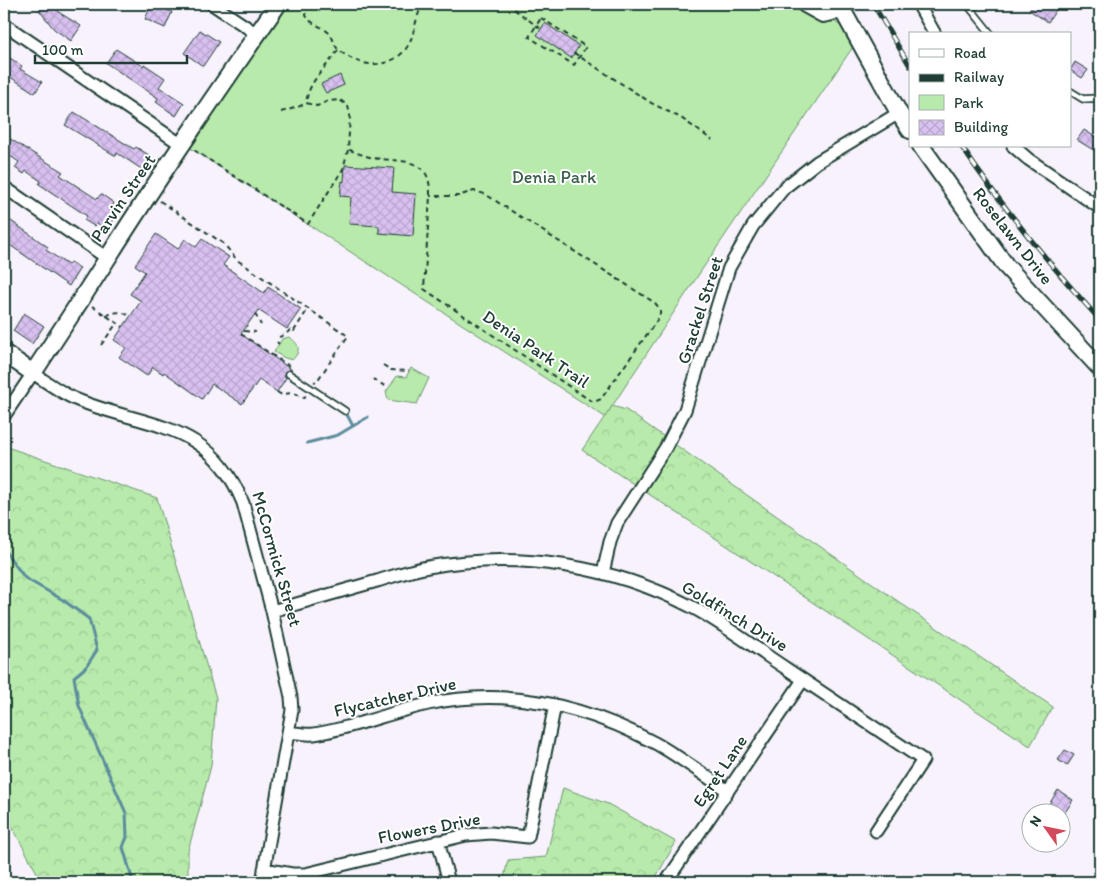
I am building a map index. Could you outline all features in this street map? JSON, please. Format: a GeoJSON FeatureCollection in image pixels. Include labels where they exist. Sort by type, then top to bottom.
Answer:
{"type":"FeatureCollection","features":[{"type":"Feature","properties":{"kind":"street"},"geometry":{"type":"LineString","coordinates":[[212,4],[257,34]]}},
{"type":"Feature","properties":{"kind":"street","name":"Parvin Street"},"geometry":{"type":"LineString","coordinates":[[4,416],[72,315],[107,258],[278,4]]}},
{"type":"Feature","properties":{"kind":"street"},"geometry":{"type":"LineString","coordinates":[[805,4],[823,14],[841,7],[909,128]]}},
{"type":"Feature","properties":{"kind":"street"},"geometry":{"type":"LineString","coordinates":[[918,4],[934,32]]}},
{"type":"Feature","properties":{"kind":"street"},"geometry":{"type":"LineString","coordinates":[[4,24],[183,144]]}},
{"type":"Feature","properties":{"kind":"street","name":"Grackel Street"},"geometry":{"type":"LineString","coordinates":[[603,572],[610,542],[617,523],[666,447],[686,410],[729,268],[753,226],[784,188],[817,162],[899,113]]}},
{"type":"Feature","properties":{"kind":"street","name":"Roselawn Drive"},"geometry":{"type":"LineString","coordinates":[[922,148],[1006,266],[1100,368]]}},
{"type":"Feature","properties":{"kind":"street"},"geometry":{"type":"LineString","coordinates":[[1015,148],[1028,159],[1100,208]]}},
{"type":"Feature","properties":{"kind":"street"},"geometry":{"type":"LineString","coordinates":[[4,187],[107,258]]}},
{"type":"Feature","properties":{"kind":"street","name":"McCormick Street"},"geometry":{"type":"LineString","coordinates":[[4,353],[55,388],[76,399],[188,436],[209,451],[229,475],[242,503],[290,685],[292,710],[262,882]]}},
{"type":"Feature","properties":{"kind":"street","name":"Goldfinch Drive"},"geometry":{"type":"LineString","coordinates":[[272,611],[427,567],[498,560],[547,563],[603,572],[646,587],[693,608],[922,760],[876,830]]}},
{"type":"Feature","properties":{"kind":"street","name":"Egret Lane"},"geometry":{"type":"LineString","coordinates":[[666,882],[803,680]]}},
{"type":"Feature","properties":{"kind":"street","name":"Flycatcher Drive"},"geometry":{"type":"LineString","coordinates":[[288,732],[305,734],[327,731],[427,704],[456,699],[505,698],[555,705],[598,716],[667,750],[728,792]]}},
{"type":"Feature","properties":{"kind":"street","name":"Flowers Drive"},"geometry":{"type":"LineString","coordinates":[[264,869],[292,874],[305,874],[438,841],[484,833],[528,838],[555,705]]}},
{"type":"Feature","properties":{"kind":"street"},"geometry":{"type":"LineString","coordinates":[[438,841],[448,882]]}},
{"type":"Feature","properties":{"kind":"lane"},"geometry":{"type":"LineString","coordinates":[[967,4],[989,32]]}},
{"type":"Feature","properties":{"kind":"lane"},"geometry":{"type":"LineString","coordinates":[[1072,92],[1083,99],[1100,98]]}},
{"type":"Feature","properties":{"kind":"lane"},"geometry":{"type":"LineString","coordinates":[[289,374],[312,385],[345,411]]}},
{"type":"Feature","properties":{"kind":"path"},"geometry":{"type":"LineString","coordinates":[[306,4],[308,19],[330,33],[338,50],[362,63],[377,65],[390,62],[401,55],[411,43],[418,12],[424,4]]}},
{"type":"Feature","properties":{"kind":"path"},"geometry":{"type":"LineString","coordinates":[[507,4],[541,29]]}},
{"type":"Feature","properties":{"kind":"path"},"geometry":{"type":"LineString","coordinates":[[542,18],[586,46],[574,65],[529,37],[536,26],[542,18]]}},
{"type":"Feature","properties":{"kind":"path"},"geometry":{"type":"LineString","coordinates":[[306,103],[308,92],[316,77],[328,66],[338,50]]}},
{"type":"Feature","properties":{"kind":"path"},"geometry":{"type":"LineString","coordinates":[[574,53],[653,104],[680,118],[712,140]]}},
{"type":"Feature","properties":{"kind":"path"},"geometry":{"type":"LineString","coordinates":[[183,144],[308,224],[343,169],[348,150],[350,115],[348,106],[340,100],[318,106],[306,103],[281,112]]}},
{"type":"Feature","properties":{"kind":"path","name":"Denia Park Trail"},"geometry":{"type":"LineString","coordinates":[[348,150],[376,159],[413,164],[424,171],[429,183],[430,196],[424,289],[588,399],[594,402],[601,399],[660,316],[660,308],[485,194],[474,191],[458,196],[430,196]]}},
{"type":"Feature","properties":{"kind":"path"},"geometry":{"type":"LineString","coordinates":[[158,200],[224,244],[237,260],[348,336],[304,398],[294,393],[288,392],[282,395],[277,392]]}},
{"type":"Feature","properties":{"kind":"path"},"geometry":{"type":"LineString","coordinates":[[90,304],[123,327]]}},
{"type":"Feature","properties":{"kind":"path"},"geometry":{"type":"LineString","coordinates":[[279,337],[285,335],[291,329],[294,331],[308,309]]}},
{"type":"Feature","properties":{"kind":"path"},"geometry":{"type":"LineString","coordinates":[[106,316],[113,312],[130,316]]}},
{"type":"Feature","properties":{"kind":"path"},"geometry":{"type":"LineString","coordinates":[[255,314],[261,325]]}},
{"type":"Feature","properties":{"kind":"path"},"geometry":{"type":"LineString","coordinates":[[101,345],[117,323]]}},
{"type":"Feature","properties":{"kind":"path"},"geometry":{"type":"LineString","coordinates":[[244,330],[256,332]]}},
{"type":"Feature","properties":{"kind":"path"},"geometry":{"type":"LineString","coordinates":[[241,334],[288,366]]}},
{"type":"Feature","properties":{"kind":"path"},"geometry":{"type":"LineString","coordinates":[[383,365],[391,370],[409,372]]}},
{"type":"Feature","properties":{"kind":"path"},"geometry":{"type":"LineString","coordinates":[[373,379],[388,388]]}},
{"type":"Feature","properties":{"kind":"green space","name":"Denia Park"},"geometry":{"type":"Polygon","coordinates":[[[277,4],[808,4],[859,38],[701,271],[605,417],[184,144],[277,4]]]}},
{"type":"Feature","properties":{"kind":"green space"},"geometry":{"type":"Polygon","coordinates":[[[289,337],[298,347],[297,353],[292,360],[274,352],[282,339],[289,337]]]}},
{"type":"Feature","properties":{"kind":"green space"},"geometry":{"type":"Polygon","coordinates":[[[411,368],[429,378],[417,404],[388,400],[386,392],[397,376],[406,377],[411,368]]]}},
{"type":"Feature","properties":{"kind":"green space"},"geometry":{"type":"Polygon","coordinates":[[[612,406],[626,410],[909,609],[1053,707],[1030,746],[582,450],[612,406]]]}},
{"type":"Feature","properties":{"kind":"green space"},"geometry":{"type":"Polygon","coordinates":[[[4,446],[157,498],[216,698],[211,766],[188,851],[188,882],[42,882],[4,812],[4,446]]]}},
{"type":"Feature","properties":{"kind":"green space"},"geometry":{"type":"Polygon","coordinates":[[[563,788],[608,804],[676,842],[653,882],[503,882],[508,860],[546,857],[563,788]]]}},
{"type":"Feature","properties":{"kind":"building"},"geometry":{"type":"Polygon","coordinates":[[[47,4],[53,4],[60,13],[81,26],[71,41],[54,29],[39,10],[47,4]]]}},
{"type":"Feature","properties":{"kind":"building"},"geometry":{"type":"Polygon","coordinates":[[[152,4],[172,12],[165,28],[145,19],[152,4]]]}},
{"type":"Feature","properties":{"kind":"building"},"geometry":{"type":"Polygon","coordinates":[[[1033,4],[1060,4],[1048,22],[1029,10],[1033,4]]]}},
{"type":"Feature","properties":{"kind":"building"},"geometry":{"type":"Polygon","coordinates":[[[545,23],[579,46],[571,58],[537,35],[545,23]]]}},
{"type":"Feature","properties":{"kind":"building"},"geometry":{"type":"Polygon","coordinates":[[[200,30],[219,42],[203,66],[184,53],[200,30]]]}},
{"type":"Feature","properties":{"kind":"building"},"geometry":{"type":"Polygon","coordinates":[[[116,49],[165,78],[159,87],[184,103],[176,116],[156,102],[158,98],[106,63],[116,49]]]}},
{"type":"Feature","properties":{"kind":"building"},"geometry":{"type":"Polygon","coordinates":[[[4,54],[22,66],[20,69],[42,82],[35,93],[4,73],[4,54]]]}},
{"type":"Feature","properties":{"kind":"building"},"geometry":{"type":"Polygon","coordinates":[[[1075,62],[1088,70],[1082,78],[1072,71],[1075,62]]]}},
{"type":"Feature","properties":{"kind":"building"},"geometry":{"type":"Polygon","coordinates":[[[340,75],[344,85],[326,93],[321,84],[340,75]]]}},
{"type":"Feature","properties":{"kind":"building"},"geometry":{"type":"Polygon","coordinates":[[[74,112],[134,149],[136,147],[152,157],[143,170],[117,153],[116,156],[65,125],[74,112]]]}},
{"type":"Feature","properties":{"kind":"building"},"geometry":{"type":"Polygon","coordinates":[[[1084,130],[1100,140],[1095,151],[1077,140],[1084,130]]]}},
{"type":"Feature","properties":{"kind":"building"},"geometry":{"type":"Polygon","coordinates":[[[4,135],[63,172],[60,175],[97,199],[101,194],[114,203],[112,207],[119,212],[107,230],[97,223],[94,226],[84,220],[87,216],[39,184],[41,181],[26,171],[24,174],[15,168],[19,162],[4,152],[4,135]]]}},
{"type":"Feature","properties":{"kind":"building"},"geometry":{"type":"Polygon","coordinates":[[[345,165],[394,168],[392,192],[416,194],[413,236],[379,233],[379,226],[349,224],[351,197],[340,196],[342,181],[344,182],[345,165]]]}},
{"type":"Feature","properties":{"kind":"building"},"geometry":{"type":"Polygon","coordinates":[[[4,216],[48,247],[46,250],[68,265],[70,262],[80,268],[69,286],[4,241],[4,216]]]}},
{"type":"Feature","properties":{"kind":"building"},"geometry":{"type":"Polygon","coordinates":[[[156,234],[178,249],[185,239],[196,247],[202,239],[229,257],[223,265],[264,293],[268,287],[301,309],[287,329],[258,310],[241,334],[292,370],[285,371],[286,378],[277,392],[259,380],[242,404],[212,384],[202,399],[164,372],[163,374],[153,367],[147,376],[119,357],[126,348],[114,340],[141,301],[130,294],[145,272],[135,265],[156,234]]]}},
{"type":"Feature","properties":{"kind":"building"},"geometry":{"type":"Polygon","coordinates":[[[24,313],[44,326],[32,344],[13,331],[24,313]]]}},
{"type":"Feature","properties":{"kind":"building"},"geometry":{"type":"Polygon","coordinates":[[[1065,750],[1074,755],[1067,766],[1058,760],[1065,750]]]}},
{"type":"Feature","properties":{"kind":"building"},"geometry":{"type":"Polygon","coordinates":[[[1058,790],[1073,800],[1070,804],[1049,804],[1058,790]]]}},
{"type":"Feature","properties":{"kind":"waterway"},"geometry":{"type":"LineString","coordinates":[[345,411],[353,426]]}},
{"type":"Feature","properties":{"kind":"waterway"},"geometry":{"type":"LineString","coordinates":[[307,443],[338,435],[368,417]]}},
{"type":"Feature","properties":{"kind":"waterway"},"geometry":{"type":"LineString","coordinates":[[4,550],[25,578],[63,600],[89,619],[97,650],[86,667],[74,677],[79,706],[126,813],[127,837],[123,847],[133,882]]}},
{"type":"Feature","properties":{"kind":"railway"},"geometry":{"type":"LineString","coordinates":[[873,4],[909,64]]}},
{"type":"Feature","properties":{"kind":"railway"},"geometry":{"type":"LineString","coordinates":[[962,148],[993,192],[1028,236],[1100,320]]}}]}
